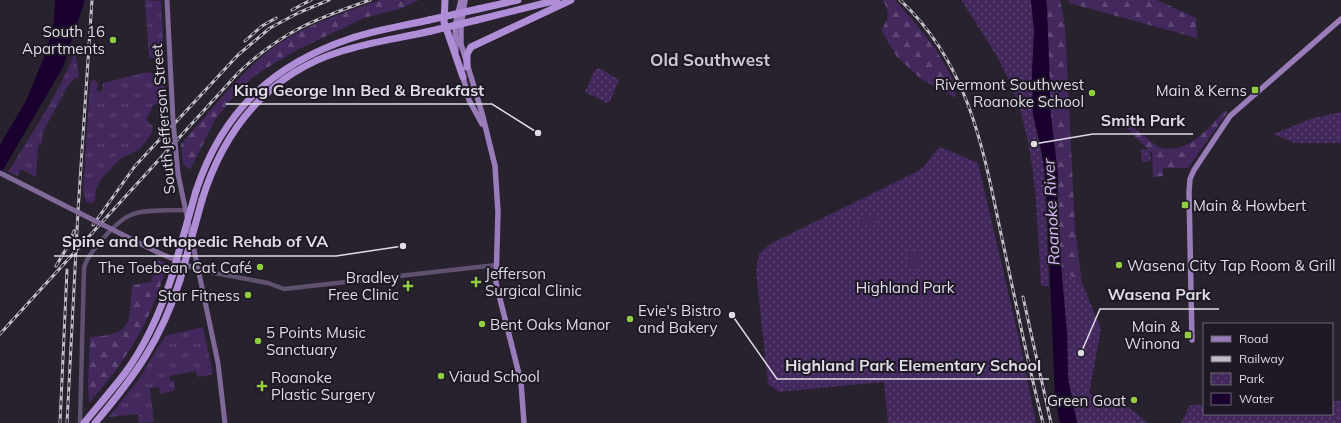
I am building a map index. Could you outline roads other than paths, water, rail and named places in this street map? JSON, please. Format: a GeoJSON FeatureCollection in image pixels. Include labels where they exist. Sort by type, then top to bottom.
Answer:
{"type":"FeatureCollection","features":[{"type":"Feature","properties":{"kind":"highway"},"geometry":{"type":"LineString","coordinates":[[445,0],[444,22],[463,77]]}},
{"type":"Feature","properties":{"kind":"highway"},"geometry":{"type":"LineString","coordinates":[[84,423],[126,372],[140,351],[157,318],[172,276],[196,191],[214,146],[229,122],[259,89],[281,72],[308,56],[351,38],[518,0]]}},
{"type":"Feature","properties":{"kind":"highway"},"geometry":{"type":"LineString","coordinates":[[95,423],[126,385],[153,345],[167,316],[180,280],[202,200],[213,168],[236,126],[263,97],[282,81],[312,63],[342,51],[557,0]]}},
{"type":"Feature","properties":{"kind":"highway"},"geometry":{"type":"LineString","coordinates":[[467,67],[467,54],[472,47],[571,0]]}},
{"type":"Feature","properties":{"kind":"main road","name":"South Jefferson Street"},"geometry":{"type":"LineString","coordinates":[[166,0],[178,174],[184,210],[218,361],[225,423]]}},
{"type":"Feature","properties":{"kind":"main road"},"geometry":{"type":"LineString","coordinates":[[461,0],[455,35],[469,100],[485,128]]}},
{"type":"Feature","properties":{"kind":"main road"},"geometry":{"type":"LineString","coordinates":[[465,0],[460,34],[467,67],[491,148],[496,179],[498,232],[496,265],[497,290],[521,382],[524,423]]}},
{"type":"Feature","properties":{"kind":"main road"},"geometry":{"type":"LineString","coordinates":[[1192,340],[1189,192],[1192,175],[1230,116],[1341,19]]}},
{"type":"Feature","properties":{"kind":"main road"},"geometry":{"type":"LineString","coordinates":[[0,173],[157,252],[198,270]]}},
{"type":"Feature","properties":{"kind":"street"},"geometry":{"type":"LineString","coordinates":[[80,423],[84,268],[89,256],[123,220],[132,214],[184,210]]}},
{"type":"Feature","properties":{"kind":"street"},"geometry":{"type":"LineString","coordinates":[[198,270],[268,284],[284,289],[496,265]]}},
{"type":"Feature","properties":{"kind":"water"},"geometry":{"type":"Polygon","coordinates":[[[55,0],[85,0],[63,67],[0,175],[0,145],[26,101],[47,50],[54,22],[55,0]]]}},
{"type":"Feature","properties":{"kind":"water","name":"Roanoke River"},"geometry":{"type":"Polygon","coordinates":[[[1031,0],[1046,0],[1047,7],[1051,116],[1058,174],[1057,218],[1067,333],[1068,378],[1077,423],[1060,423],[1055,398],[1046,182],[1042,153],[1033,114],[1032,74],[1034,30],[1031,0]]]}},
{"type":"Feature","properties":{"kind":"railway"},"geometry":{"type":"LineString","coordinates":[[67,423],[78,211],[92,0]]}},
{"type":"Feature","properties":{"kind":"railway"},"geometry":{"type":"LineString","coordinates":[[292,10],[311,0]]}},
{"type":"Feature","properties":{"kind":"railway"},"geometry":{"type":"LineString","coordinates":[[93,225],[135,166],[238,55],[270,28],[298,13],[329,0]]}},
{"type":"Feature","properties":{"kind":"railway"},"geometry":{"type":"LineString","coordinates":[[0,334],[239,72],[270,46],[285,36],[316,20],[370,0]]}},
{"type":"Feature","properties":{"kind":"railway"},"geometry":{"type":"LineString","coordinates":[[900,0],[923,25],[942,51],[957,79],[969,108],[979,138],[987,170],[1026,353],[1043,423]]}},
{"type":"Feature","properties":{"kind":"railway"},"geometry":{"type":"LineString","coordinates":[[245,41],[262,26],[276,18]]}},
{"type":"Feature","properties":{"kind":"railway"},"geometry":{"type":"LineString","coordinates":[[56,266],[69,244],[74,231]]}},
{"type":"Feature","properties":{"kind":"railway"},"geometry":{"type":"LineString","coordinates":[[60,423],[67,270]]}},
{"type":"Feature","properties":{"kind":"railway"},"geometry":{"type":"LineString","coordinates":[[1023,297],[1051,423]]}},
{"type":"Feature","properties":{"kind":"place","name":"South 16 Apartments"},"geometry":{"type":"Point","coordinates":[113,40]}},
{"type":"Feature","properties":{"kind":"place","name":"Main & Kerns"},"geometry":{"type":"Point","coordinates":[1255,90]}},
{"type":"Feature","properties":{"kind":"place","name":"Rivermont Southwest Roanoke School"},"geometry":{"type":"Point","coordinates":[1092,93]}},
{"type":"Feature","properties":{"kind":"place","name":"King George Inn Bed & Breakfast"},"geometry":{"type":"Point","coordinates":[538,133]}},
{"type":"Feature","properties":{"kind":"place","name":"Smith Park"},"geometry":{"type":"Point","coordinates":[1034,144]}},
{"type":"Feature","properties":{"kind":"place","name":"Main & Howbert"},"geometry":{"type":"Point","coordinates":[1185,205]}},
{"type":"Feature","properties":{"kind":"place","name":"Spine and Orthopedic Rehab of VA"},"geometry":{"type":"Point","coordinates":[403,246]}},
{"type":"Feature","properties":{"kind":"place","name":"Wasena City Tap Room & Grill"},"geometry":{"type":"Point","coordinates":[1119,265]}},
{"type":"Feature","properties":{"kind":"place","name":"The Toebean Cat Café"},"geometry":{"type":"Point","coordinates":[260,267]}},
{"type":"Feature","properties":{"kind":"place","name":"Jefferson Surgical Clinic"},"geometry":{"type":"Point","coordinates":[476,282]}},
{"type":"Feature","properties":{"kind":"place","name":"Bradley Free Clinic"},"geometry":{"type":"Point","coordinates":[408,286]}},
{"type":"Feature","properties":{"kind":"place","name":"Star Fitness"},"geometry":{"type":"Point","coordinates":[248,295]}},
{"type":"Feature","properties":{"kind":"place","name":"Highland Park Elementary School"},"geometry":{"type":"Point","coordinates":[732,315]}},
{"type":"Feature","properties":{"kind":"place","name":"Evie's Bistro and Bakery"},"geometry":{"type":"Point","coordinates":[630,319]}},
{"type":"Feature","properties":{"kind":"place","name":"Bent Oaks Manor"},"geometry":{"type":"Point","coordinates":[482,324]}},
{"type":"Feature","properties":{"kind":"place","name":"Main & Winona"},"geometry":{"type":"Point","coordinates":[1188,335]}},
{"type":"Feature","properties":{"kind":"place","name":"5 Points Music Sanctuary"},"geometry":{"type":"Point","coordinates":[258,341]}},
{"type":"Feature","properties":{"kind":"place","name":"Wasena Park"},"geometry":{"type":"Point","coordinates":[1081,353]}},
{"type":"Feature","properties":{"kind":"place","name":"Viaud School"},"geometry":{"type":"Point","coordinates":[441,376]}},
{"type":"Feature","properties":{"kind":"place","name":"Roanoke Plastic Surgery"},"geometry":{"type":"Point","coordinates":[262,386]}},
{"type":"Feature","properties":{"kind":"place","name":"Green Goat"},"geometry":{"type":"Point","coordinates":[1134,400]}},
{"type":"Feature","properties":{"kind":"district","name":"Old Southwest"},"geometry":{"type":"Point","coordinates":[710,59]}},
{"type":"Feature","properties":{"kind":"park label","name":"Highland Park"},"geometry":{"type":"Point","coordinates":[905,287]}}]}
